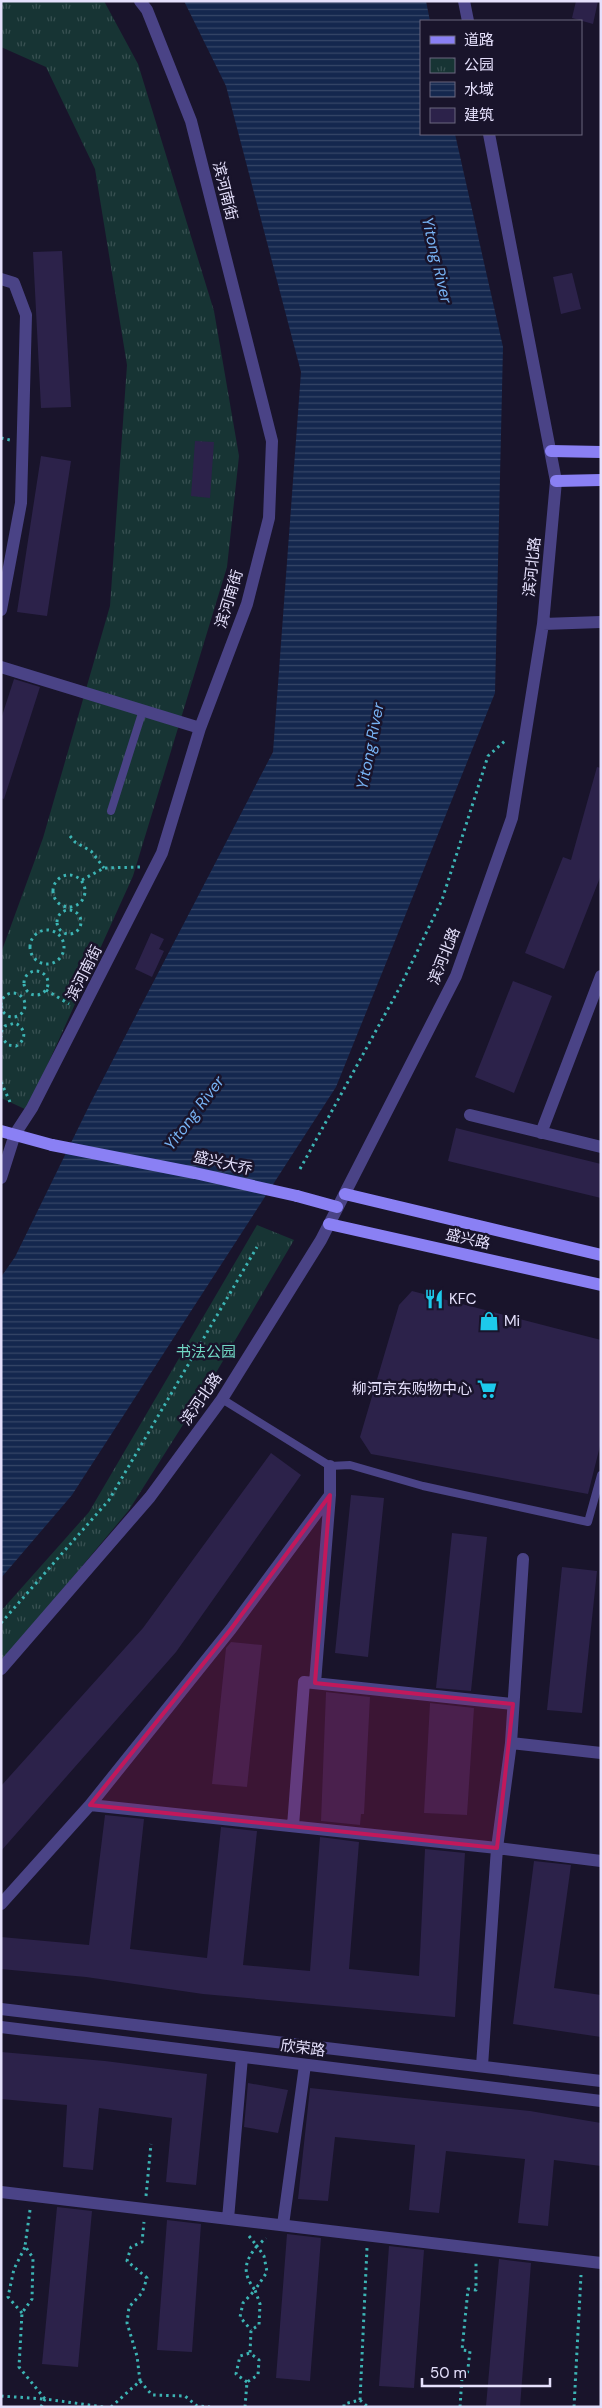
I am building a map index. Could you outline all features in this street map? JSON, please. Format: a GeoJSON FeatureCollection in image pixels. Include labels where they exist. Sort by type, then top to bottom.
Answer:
{"type":"FeatureCollection","features":[{"type":"Feature","properties":{"kind":"street","name":"滨河南街"},"geometry":{"type":"LineString","coordinates":[[1,1178],[15,1134],[32,1108],[82,1013],[162,853],[200,728],[247,604],[269,518],[272,441],[191,121],[147,10],[140,1]]}},
{"type":"Feature","properties":{"kind":"street"},"geometry":{"type":"LineString","coordinates":[[464,1],[468,20]]}},
{"type":"Feature","properties":{"kind":"street","name":"滨河北路"},"geometry":{"type":"LineString","coordinates":[[1,1669],[150,1497],[222,1398],[321,1240],[456,976],[512,818],[543,624],[556,481],[489,135]]}},
{"type":"Feature","properties":{"kind":"street"},"geometry":{"type":"LineString","coordinates":[[1,279],[14,283],[26,315],[21,503],[1,610]]}},
{"type":"Feature","properties":{"kind":"street"},"geometry":{"type":"LineString","coordinates":[[551,451],[601,452]]}},
{"type":"Feature","properties":{"kind":"street"},"geometry":{"type":"LineString","coordinates":[[556,481],[601,480]]}},
{"type":"Feature","properties":{"kind":"street"},"geometry":{"type":"LineString","coordinates":[[543,624],[601,622]]}},
{"type":"Feature","properties":{"kind":"street"},"geometry":{"type":"LineString","coordinates":[[1,667],[200,728]]}},
{"type":"Feature","properties":{"kind":"street"},"geometry":{"type":"LineString","coordinates":[[541,1133],[601,976]]}},
{"type":"Feature","properties":{"kind":"street"},"geometry":{"type":"LineString","coordinates":[[470,1115],[601,1147]]}},
{"type":"Feature","properties":{"kind":"street","name":"盛兴大乔"},"geometry":{"type":"LineString","coordinates":[[1,1131],[52,1145],[194,1173],[298,1196],[337,1207]]}},
{"type":"Feature","properties":{"kind":"street","name":"盛兴路"},"geometry":{"type":"LineString","coordinates":[[345,1194],[601,1255]]}},
{"type":"Feature","properties":{"kind":"street","name":"盛兴路"},"geometry":{"type":"LineString","coordinates":[[329,1224],[601,1285]]}},
{"type":"Feature","properties":{"kind":"street"},"geometry":{"type":"LineString","coordinates":[[315,1683],[330,1495],[330,1466]]}},
{"type":"Feature","properties":{"kind":"street"},"geometry":{"type":"LineString","coordinates":[[1,1904],[90,1805],[231,1629],[330,1495]]}},
{"type":"Feature","properties":{"kind":"street"},"geometry":{"type":"LineString","coordinates":[[482,2066],[497,1848],[511,1743],[523,1559]]}},
{"type":"Feature","properties":{"kind":"street"},"geometry":{"type":"LineString","coordinates":[[293,1826],[304,1682],[513,1704]]}},
{"type":"Feature","properties":{"kind":"street"},"geometry":{"type":"LineString","coordinates":[[511,1743],[601,1753]]}},
{"type":"Feature","properties":{"kind":"street"},"geometry":{"type":"LineString","coordinates":[[90,1805],[497,1848],[601,1861]]}},
{"type":"Feature","properties":{"kind":"street","name":"欣荣路"},"geometry":{"type":"LineString","coordinates":[[1,2009],[601,2081]]}},
{"type":"Feature","properties":{"kind":"street","name":"欣荣路"},"geometry":{"type":"LineString","coordinates":[[1,2027],[601,2101]]}},
{"type":"Feature","properties":{"kind":"street"},"geometry":{"type":"LineString","coordinates":[[228,2218],[242,2057]]}},
{"type":"Feature","properties":{"kind":"street"},"geometry":{"type":"LineString","coordinates":[[283,2225],[305,2065]]}},
{"type":"Feature","properties":{"kind":"street"},"geometry":{"type":"LineString","coordinates":[[1,2192],[601,2263]]}},
{"type":"Feature","properties":{"kind":"lane"},"geometry":{"type":"LineString","coordinates":[[111,811],[143,710]]}},
{"type":"Feature","properties":{"kind":"lane"},"geometry":{"type":"LineString","coordinates":[[222,1398],[330,1466],[350,1465],[423,1486],[588,1522],[601,1475]]}},
{"type":"Feature","properties":{"kind":"path"},"geometry":{"type":"LineString","coordinates":[[300,1169],[400,987],[442,900],[488,756],[506,740]]}},
{"type":"Feature","properties":{"kind":"path"},"geometry":{"type":"LineString","coordinates":[[70,836],[75,842],[91,851],[104,868]]}},
{"type":"Feature","properties":{"kind":"path"},"geometry":{"type":"LineString","coordinates":[[82,880],[104,868],[140,866],[153,871]]}},
{"type":"Feature","properties":{"kind":"path"},"geometry":{"type":"LineString","coordinates":[[69,908],[58,916],[57,923],[61,933],[64,942],[62,954],[53,963],[42,963],[32,954],[30,946],[33,938],[40,932],[48,930],[61,933],[72,933],[78,930],[81,924],[79,914],[69,908],[59,903],[54,897],[53,889],[56,882],[68,874],[82,880],[86,891],[83,900],[69,908]]}},
{"type":"Feature","properties":{"kind":"path"},"geometry":{"type":"LineString","coordinates":[[39,972],[42,963]]}},
{"type":"Feature","properties":{"kind":"path"},"geometry":{"type":"LineString","coordinates":[[32,972],[39,972],[47,979],[46,990],[40,995],[28,992],[25,985],[26,977],[32,972]]}},
{"type":"Feature","properties":{"kind":"path"},"geometry":{"type":"LineString","coordinates":[[46,990],[82,1013]]}},
{"type":"Feature","properties":{"kind":"path"},"geometry":{"type":"LineString","coordinates":[[22,997],[28,992]]}},
{"type":"Feature","properties":{"kind":"path"},"geometry":{"type":"LineString","coordinates":[[12,993],[22,997],[25,1004],[23,1011],[13,1016],[3,1010],[4,998],[12,993]]}},
{"type":"Feature","properties":{"kind":"path"},"geometry":{"type":"LineString","coordinates":[[13,1016],[13,1023]]}},
{"type":"Feature","properties":{"kind":"path"},"geometry":{"type":"LineString","coordinates":[[1,1032],[5,1026],[13,1023],[22,1027],[24,1037],[16,1046],[3,1044],[1,1037]]}},
{"type":"Feature","properties":{"kind":"path"},"geometry":{"type":"LineString","coordinates":[[1,1082],[10,1102]]}},
{"type":"Feature","properties":{"kind":"path"},"geometry":{"type":"LineString","coordinates":[[1,1623],[109,1500],[257,1247]]}},
{"type":"Feature","properties":{"kind":"path"},"geometry":{"type":"LineString","coordinates":[[151,2144],[142,2242],[132,2247],[127,2261],[147,2278],[142,2293],[128,2306],[127,2323],[137,2356],[140,2381],[152,2395],[185,2396],[197,2406],[210,2407]]}},
{"type":"Feature","properties":{"kind":"path"},"geometry":{"type":"LineString","coordinates":[[22,2313],[8,2297],[14,2268],[25,2246],[30,2209]]}},
{"type":"Feature","properties":{"kind":"path"},"geometry":{"type":"LineString","coordinates":[[249,2231],[248,2236],[264,2256],[267,2272],[255,2290],[242,2303],[240,2317],[251,2330],[250,2353]]}},
{"type":"Feature","properties":{"kind":"path"},"geometry":{"type":"LineString","coordinates":[[251,2330],[259,2325],[260,2304],[255,2290],[247,2279],[247,2258],[270,2235]]}},
{"type":"Feature","properties":{"kind":"path"},"geometry":{"type":"LineString","coordinates":[[360,2400],[367,2235]]}},
{"type":"Feature","properties":{"kind":"path"},"geometry":{"type":"LineString","coordinates":[[25,2246],[33,2258],[32,2299],[22,2313],[19,2367],[45,2398]]}},
{"type":"Feature","properties":{"kind":"path"},"geometry":{"type":"LineString","coordinates":[[460,2407],[462,2377],[467,2377],[470,2351],[462,2350],[468,2289],[476,2290],[476,2248]]}},
{"type":"Feature","properties":{"kind":"path"},"geometry":{"type":"LineString","coordinates":[[574,2407],[582,2260]]}},
{"type":"Feature","properties":{"kind":"path"},"geometry":{"type":"LineString","coordinates":[[247,2382],[258,2375],[259,2360],[250,2353]]}},
{"type":"Feature","properties":{"kind":"path"},"geometry":{"type":"LineString","coordinates":[[247,2382],[236,2374],[240,2356],[250,2353]]}},
{"type":"Feature","properties":{"kind":"path"},"geometry":{"type":"LineString","coordinates":[[111,2407],[140,2381]]}},
{"type":"Feature","properties":{"kind":"path"},"geometry":{"type":"LineString","coordinates":[[244,2407],[247,2382]]}},
{"type":"Feature","properties":{"kind":"path"},"geometry":{"type":"LineString","coordinates":[[1,2396],[45,2398],[104,2407]]}},
{"type":"Feature","properties":{"kind":"path"},"geometry":{"type":"LineString","coordinates":[[41,2407],[45,2398]]}},
{"type":"Feature","properties":{"kind":"path"},"geometry":{"type":"LineString","coordinates":[[344,2407],[344,2404],[360,2400]]}},
{"type":"Feature","properties":{"kind":"path"},"geometry":{"type":"LineString","coordinates":[[360,2400],[368,2407]]}},
{"type":"Feature","properties":{"kind":"highlighted area"},"geometry":{"type":"Polygon","coordinates":[[[330,1495],[315,1683],[513,1704],[497,1848],[90,1805],[231,1629],[330,1495]]]}},
{"type":"Feature","properties":{"kind":"green space"},"geometry":{"type":"Polygon","coordinates":[[[1,1],[104,1],[138,64],[214,311],[239,456],[227,567],[133,876],[27,1110],[1,1098],[1,953],[43,838],[110,606],[127,365],[95,169],[46,67],[1,47],[1,1]]]}},
{"type":"Feature","properties":{"kind":"green space","name":"书法公园"},"geometry":{"type":"Polygon","coordinates":[[[257,1225],[294,1240],[217,1371],[129,1510],[1,1663],[1,1611],[89,1512],[257,1225]]]}},
{"type":"Feature","properties":{"kind":"water","name":"Yitong River"},"geometry":{"type":"Polygon","coordinates":[[[184,1],[426,1],[430,20],[420,20],[420,135],[455,135],[503,347],[495,693],[336,1087],[72,1495],[1,1578],[1,1277],[15,1257],[91,1102],[273,752],[301,372],[226,86],[184,1]]]}},
{"type":"Feature","properties":{"kind":"building"},"geometry":{"type":"Polygon","coordinates":[[[576,1],[598,1],[593,24],[572,18],[576,1]]]}},
{"type":"Feature","properties":{"kind":"building"},"geometry":{"type":"Polygon","coordinates":[[[62,251],[71,407],[41,408],[33,252],[62,251]]]}},
{"type":"Feature","properties":{"kind":"building"},"geometry":{"type":"Polygon","coordinates":[[[572,273],[581,309],[561,314],[553,277],[572,273]]]}},
{"type":"Feature","properties":{"kind":"building"},"geometry":{"type":"Polygon","coordinates":[[[195,441],[214,442],[210,498],[191,496],[195,441]]]}},
{"type":"Feature","properties":{"kind":"building"},"geometry":{"type":"Polygon","coordinates":[[[41,456],[71,461],[47,616],[17,612],[41,456]]]}},
{"type":"Feature","properties":{"kind":"building"},"geometry":{"type":"Polygon","coordinates":[[[14,679],[40,687],[4,799],[1,798],[1,719],[14,679]]]}},
{"type":"Feature","properties":{"kind":"building"},"geometry":{"type":"Polygon","coordinates":[[[597,767],[601,768],[601,875],[564,969],[525,953],[563,857],[571,860],[597,767]]]}},
{"type":"Feature","properties":{"kind":"building"},"geometry":{"type":"Polygon","coordinates":[[[151,933],[164,939],[159,949],[164,951],[152,977],[135,969],[151,933]]]}},
{"type":"Feature","properties":{"kind":"building"},"geometry":{"type":"Polygon","coordinates":[[[513,981],[552,996],[514,1093],[475,1077],[513,981]]]}},
{"type":"Feature","properties":{"kind":"building"},"geometry":{"type":"Polygon","coordinates":[[[456,1128],[601,1164],[601,1198],[448,1161],[456,1128]]]}},
{"type":"Feature","properties":{"kind":"building","name":"柳河京东购物中心"},"geometry":{"type":"Polygon","coordinates":[[[412,1291],[601,1340],[601,1442],[588,1494],[371,1454],[360,1437],[399,1305],[412,1291]]]}},
{"type":"Feature","properties":{"kind":"building"},"geometry":{"type":"Polygon","coordinates":[[[271,1453],[301,1475],[176,1652],[1,1851],[1,1786],[143,1628],[271,1453]]]}},
{"type":"Feature","properties":{"kind":"building"},"geometry":{"type":"Polygon","coordinates":[[[351,1495],[384,1498],[368,1657],[335,1653],[351,1495]]]}},
{"type":"Feature","properties":{"kind":"building"},"geometry":{"type":"Polygon","coordinates":[[[452,1533],[487,1537],[471,1691],[436,1688],[452,1533]]]}},
{"type":"Feature","properties":{"kind":"building"},"geometry":{"type":"Polygon","coordinates":[[[562,1567],[597,1571],[582,1713],[547,1710],[562,1567]]]}},
{"type":"Feature","properties":{"kind":"building"},"geometry":{"type":"Polygon","coordinates":[[[231,1642],[262,1645],[247,1787],[212,1784],[226,1648],[231,1642]]]}},
{"type":"Feature","properties":{"kind":"building"},"geometry":{"type":"Polygon","coordinates":[[[326,1692],[370,1697],[364,1814],[361,1814],[360,1825],[321,1821],[326,1692]]]}},
{"type":"Feature","properties":{"kind":"building"},"geometry":{"type":"Polygon","coordinates":[[[430,1703],[474,1708],[467,1815],[424,1813],[430,1703]]]}},
{"type":"Feature","properties":{"kind":"building"},"geometry":{"type":"Polygon","coordinates":[[[105,1815],[144,1819],[130,1949],[207,1958],[221,1827],[257,1831],[243,1965],[310,1971],[320,1837],[359,1842],[349,1969],[419,1976],[425,1849],[465,1853],[455,2017],[203,1994],[86,1977],[1,1969],[1,1937],[89,1945],[105,1815]]]}},
{"type":"Feature","properties":{"kind":"building"},"geometry":{"type":"Polygon","coordinates":[[[534,1861],[571,1865],[554,1988],[601,1995],[601,2037],[513,2024],[534,1861]]]}},
{"type":"Feature","properties":{"kind":"building"},"geometry":{"type":"Polygon","coordinates":[[[1,2052],[105,2061],[207,2074],[196,2185],[166,2182],[172,2118],[99,2108],[93,2170],[63,2167],[67,2105],[1,2099],[1,2052]]]}},
{"type":"Feature","properties":{"kind":"building"},"geometry":{"type":"Polygon","coordinates":[[[248,2083],[288,2090],[278,2133],[244,2127],[248,2083]]]}},
{"type":"Feature","properties":{"kind":"building"},"geometry":{"type":"Polygon","coordinates":[[[310,2088],[530,2111],[601,2123],[601,2166],[554,2160],[548,2226],[518,2223],[525,2159],[446,2151],[439,2213],[409,2210],[415,2145],[335,2137],[328,2201],[298,2199],[310,2088]]]}},
{"type":"Feature","properties":{"kind":"building"},"geometry":{"type":"Polygon","coordinates":[[[57,2207],[92,2211],[78,2367],[42,2364],[57,2207]]]}},
{"type":"Feature","properties":{"kind":"building"},"geometry":{"type":"Polygon","coordinates":[[[167,2220],[201,2224],[192,2352],[157,2350],[167,2220]]]}},
{"type":"Feature","properties":{"kind":"building"},"geometry":{"type":"Polygon","coordinates":[[[287,2234],[321,2238],[310,2381],[276,2378],[287,2234]]]}},
{"type":"Feature","properties":{"kind":"building"},"geometry":{"type":"Polygon","coordinates":[[[389,2246],[424,2250],[414,2388],[379,2386],[389,2246]]]}},
{"type":"Feature","properties":{"kind":"building"},"geometry":{"type":"Polygon","coordinates":[[[499,2259],[531,2263],[520,2407],[486,2406],[499,2259]]]}},
{"type":"Feature","properties":{"kind":"place","name":"KFC"},"geometry":{"type":"Point","coordinates":[434,1299]}},
{"type":"Feature","properties":{"kind":"place","name":"Mi"},"geometry":{"type":"Point","coordinates":[489,1321]}},
{"type":"Feature","properties":{"kind":"place","name":"柳河京东购物中心"},"geometry":{"type":"Point","coordinates":[487,1389]}}]}
